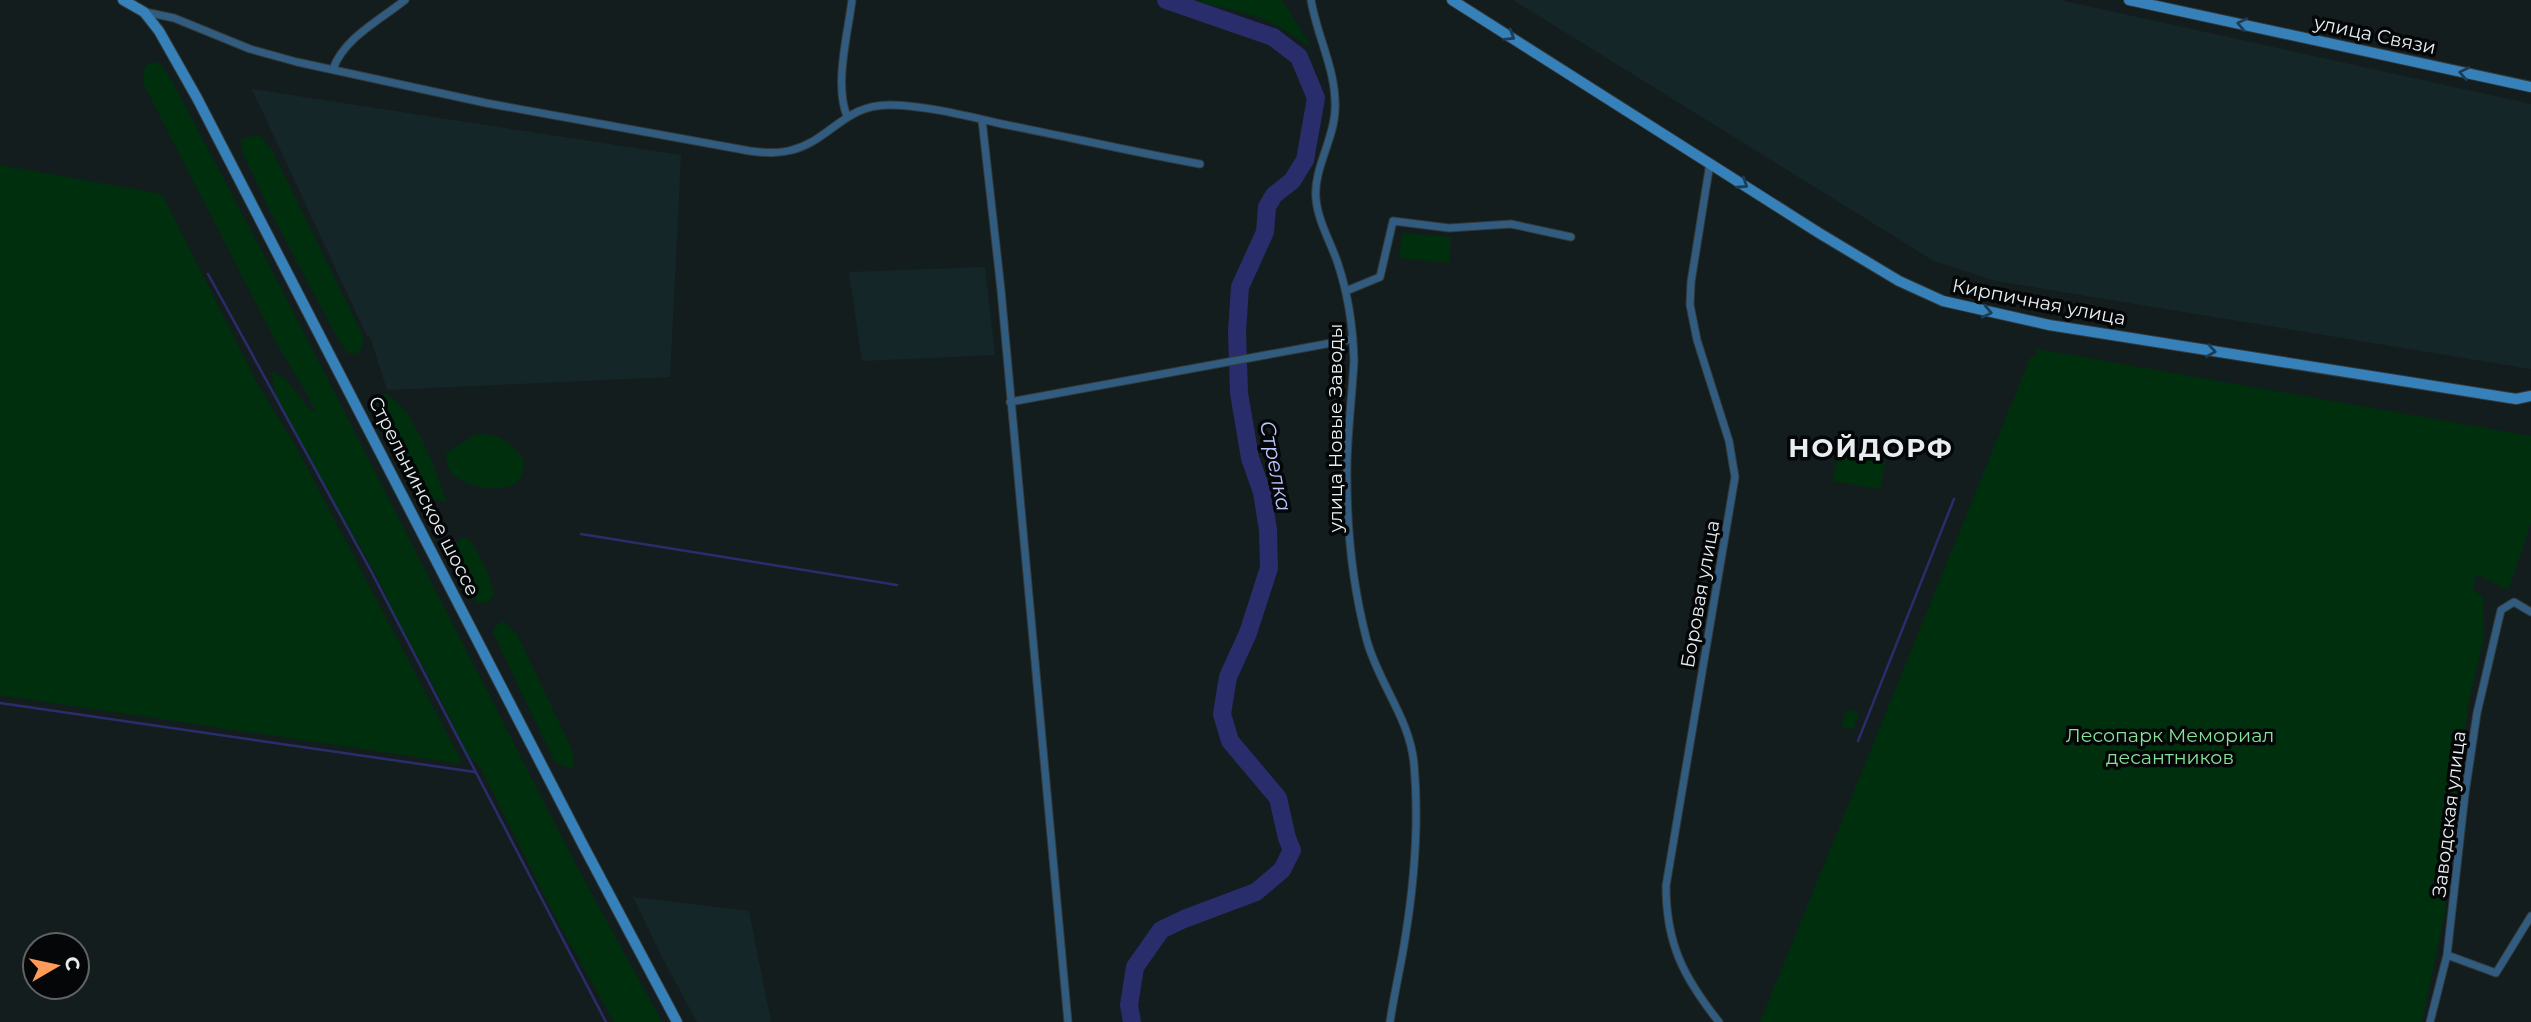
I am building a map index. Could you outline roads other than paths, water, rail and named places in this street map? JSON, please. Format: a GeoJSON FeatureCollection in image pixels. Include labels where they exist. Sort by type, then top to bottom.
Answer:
{"type":"FeatureCollection","features":[{"type":"Feature","properties":{"kind":"street","name":"Стрельнинское шоссе"},"geometry":{"type":"LineString","coordinates":[[123,0],[144,12],[159,31],[199,102],[677,1022]]}},
{"type":"Feature","properties":{"kind":"street"},"geometry":{"type":"LineString","coordinates":[[333,69],[346,46],[405,0]]}},
{"type":"Feature","properties":{"kind":"street"},"geometry":{"type":"LineString","coordinates":[[847,116],[842,104],[842,87],[852,0]]}},
{"type":"Feature","properties":{"kind":"street","name":"улица Новые Заводы"},"geometry":{"type":"LineString","coordinates":[[1311,0],[1331,68],[1335,98],[1334,118],[1317,181],[1316,202],[1346,291],[1353,339],[1347,497],[1354,565],[1367,641],[1377,671],[1404,722],[1410,741],[1415,787],[1407,928],[1390,1022]]}},
{"type":"Feature","properties":{"kind":"street","name":"Кирпичная улица"},"geometry":{"type":"LineString","coordinates":[[1452,0],[1881,271],[1944,301],[2121,337],[2516,399],[2531,396]]}},
{"type":"Feature","properties":{"kind":"street","name":"улица Связи"},"geometry":{"type":"LineString","coordinates":[[2129,0],[2531,87]]}},
{"type":"Feature","properties":{"kind":"street"},"geometry":{"type":"LineString","coordinates":[[144,12],[174,18],[250,49],[333,69],[486,103],[773,154],[795,150],[813,142],[847,116],[867,107],[891,105],[982,120],[1200,164]]}},
{"type":"Feature","properties":{"kind":"street"},"geometry":{"type":"LineString","coordinates":[[982,120],[1002,290],[1010,402],[1069,1022]]}},
{"type":"Feature","properties":{"kind":"street","name":"Боровая улица"},"geometry":{"type":"LineString","coordinates":[[1710,163],[1689,304],[1697,340],[1729,441],[1735,477],[1666,886],[1666,901],[1672,938],[1687,979],[1719,1022]]}},
{"type":"Feature","properties":{"kind":"street"},"geometry":{"type":"LineString","coordinates":[[1346,291],[1380,277],[1393,221],[1449,228],[1511,224],[1571,237]]}},
{"type":"Feature","properties":{"kind":"street"},"geometry":{"type":"LineString","coordinates":[[1010,402],[1353,339]]}},
{"type":"Feature","properties":{"kind":"street","name":"Заводская улица"},"geometry":{"type":"LineString","coordinates":[[2430,1022],[2447,955],[2477,713],[2501,610],[2514,602],[2531,611]]}},
{"type":"Feature","properties":{"kind":"street"},"geometry":{"type":"LineString","coordinates":[[2447,955],[2496,973],[2531,916]]}},
{"type":"Feature","properties":{"kind":"waterway","name":"Стрелка"},"geometry":{"type":"LineString","coordinates":[[1132,1022],[1129,1005],[1135,967],[1161,930],[1256,892],[1282,870],[1292,850],[1278,798],[1230,741],[1222,714],[1228,677],[1248,633],[1269,568],[1268,530],[1262,492],[1250,458],[1239,393],[1237,332],[1240,287],[1265,232],[1267,207],[1274,195],[1292,181],[1305,160],[1316,98],[1299,57],[1273,37],[1166,0]]}},
{"type":"Feature","properties":{"kind":"waterway"},"geometry":{"type":"LineString","coordinates":[[208,274],[371,571],[606,1022]]}},
{"type":"Feature","properties":{"kind":"waterway"},"geometry":{"type":"LineString","coordinates":[[1858,741],[1954,499]]}},
{"type":"Feature","properties":{"kind":"waterway"},"geometry":{"type":"LineString","coordinates":[[581,534],[897,585]]}},
{"type":"Feature","properties":{"kind":"waterway"},"geometry":{"type":"LineString","coordinates":[[0,703],[475,772]]}},
{"type":"Feature","properties":{"kind":"district","name":"НОЙДОРФ"},"geometry":{"type":"Point","coordinates":[1871,448]}},
{"type":"Feature","properties":{"kind":"park label","name":"Лесопарк Мемориал десантников"},"geometry":{"type":"Point","coordinates":[2170,746]}}]}
